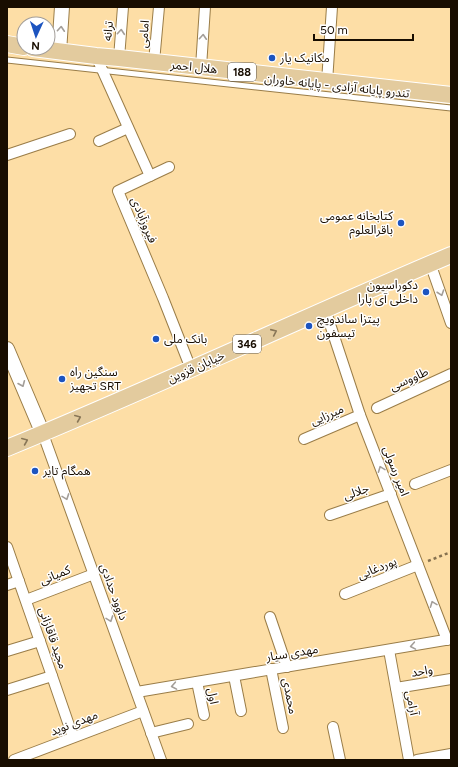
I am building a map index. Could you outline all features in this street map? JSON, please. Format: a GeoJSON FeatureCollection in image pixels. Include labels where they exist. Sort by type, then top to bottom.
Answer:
{"type":"FeatureCollection","features":[{"type":"Feature","properties":{"kind":"main road","name":"هلال احمر"},"geometry":{"type":"LineString","coordinates":[[56,52],[451,95]]}},
{"type":"Feature","properties":{"kind":"main road","name":"خیابان قزوین"},"geometry":{"type":"LineString","coordinates":[[7,448],[43,434],[451,255]]}},
{"type":"Feature","properties":{"kind":"street"},"geometry":{"type":"LineString","coordinates":[[59,52],[62,7]]}},
{"type":"Feature","properties":{"kind":"street","name":"ترانه"},"geometry":{"type":"LineString","coordinates":[[119,58],[123,7]]}},
{"type":"Feature","properties":{"kind":"street","name":"امامی"},"geometry":{"type":"LineString","coordinates":[[154,62],[159,7]]}},
{"type":"Feature","properties":{"kind":"street"},"geometry":{"type":"LineString","coordinates":[[201,67],[205,7]]}},
{"type":"Feature","properties":{"kind":"street"},"geometry":{"type":"LineString","coordinates":[[327,82],[332,7]]}},
{"type":"Feature","properties":{"kind":"street"},"geometry":{"type":"LineString","coordinates":[[96,56],[150,176],[169,167]]}},
{"type":"Feature","properties":{"kind":"street"},"geometry":{"type":"LineString","coordinates":[[99,141],[128,128]]}},
{"type":"Feature","properties":{"kind":"street"},"geometry":{"type":"LineString","coordinates":[[7,155],[70,134]]}},
{"type":"Feature","properties":{"kind":"street","name":"فیروزآبادی"},"geometry":{"type":"LineString","coordinates":[[150,176],[118,191],[191,369]]}},
{"type":"Feature","properties":{"kind":"street"},"geometry":{"type":"LineString","coordinates":[[430,264],[451,323]]}},
{"type":"Feature","properties":{"kind":"street","name":"امیر رسولی"},"geometry":{"type":"LineString","coordinates":[[325,309],[360,415],[418,565],[449,640]]}},
{"type":"Feature","properties":{"kind":"street"},"geometry":{"type":"LineString","coordinates":[[7,348],[43,434]]}},
{"type":"Feature","properties":{"kind":"street","name":"طاووسی"},"geometry":{"type":"LineString","coordinates":[[377,408],[451,374]]}},
{"type":"Feature","properties":{"kind":"street","name":"میرزایی"},"geometry":{"type":"LineString","coordinates":[[304,439],[360,415]]}},
{"type":"Feature","properties":{"kind":"street","name":"داوود حدادی"},"geometry":{"type":"LineString","coordinates":[[43,434],[161,760]]}},
{"type":"Feature","properties":{"kind":"street"},"geometry":{"type":"LineString","coordinates":[[415,484],[451,470]]}},
{"type":"Feature","properties":{"kind":"street","name":"جلالی"},"geometry":{"type":"LineString","coordinates":[[330,515],[391,494]]}},
{"type":"Feature","properties":{"kind":"street","name":"مجید قاقازانی"},"geometry":{"type":"LineString","coordinates":[[7,547],[73,738]]}},
{"type":"Feature","properties":{"kind":"street","name":"پوردغایی"},"geometry":{"type":"LineString","coordinates":[[345,594],[418,565]]}},
{"type":"Feature","properties":{"kind":"street","name":"کمیانی"},"geometry":{"type":"LineString","coordinates":[[26,600],[94,574]]}},
{"type":"Feature","properties":{"kind":"street"},"geometry":{"type":"LineString","coordinates":[[7,585],[19,582]]}},
{"type":"Feature","properties":{"kind":"street"},"geometry":{"type":"LineString","coordinates":[[270,617],[288,667]]}},
{"type":"Feature","properties":{"kind":"street","name":"مهدی سیار"},"geometry":{"type":"LineString","coordinates":[[137,692],[449,640]]}},
{"type":"Feature","properties":{"kind":"street"},"geometry":{"type":"LineString","coordinates":[[7,651],[40,641]]}},
{"type":"Feature","properties":{"kind":"street","name":"آرامی"},"geometry":{"type":"LineString","coordinates":[[389,650],[410,760]]}},
{"type":"Feature","properties":{"kind":"street","name":"محمدی"},"geometry":{"type":"LineString","coordinates":[[271,669],[283,728]]}},
{"type":"Feature","properties":{"kind":"street"},"geometry":{"type":"LineString","coordinates":[[7,690],[52,676]]}},
{"type":"Feature","properties":{"kind":"street"},"geometry":{"type":"LineString","coordinates":[[234,676],[241,711]]}},
{"type":"Feature","properties":{"kind":"street","name":"واحد"},"geometry":{"type":"LineString","coordinates":[[396,688],[451,679]]}},
{"type":"Feature","properties":{"kind":"street","name":"اول"},"geometry":{"type":"LineString","coordinates":[[198,682],[204,715]]}},
{"type":"Feature","properties":{"kind":"street","name":"مهدی نوید"},"geometry":{"type":"LineString","coordinates":[[14,760],[31,757],[73,738],[144,711]]}},
{"type":"Feature","properties":{"kind":"street"},"geometry":{"type":"LineString","coordinates":[[152,733],[188,724]]}},
{"type":"Feature","properties":{"kind":"street"},"geometry":{"type":"LineString","coordinates":[[333,726],[340,760]]}},
{"type":"Feature","properties":{"kind":"street"},"geometry":{"type":"LineString","coordinates":[[417,760],[451,754]]}},
{"type":"Feature","properties":{"kind":"lane","name":"تندرو پایانه آزادی - پایانه خاوران"},"geometry":{"type":"LineString","coordinates":[[7,60],[451,108]]}},
{"type":"Feature","properties":{"kind":"path"},"geometry":{"type":"LineString","coordinates":[[418,565],[451,552]]}},
{"type":"Feature","properties":{"kind":"place","name":"مکانیک یار"},"geometry":{"type":"Point","coordinates":[272,58]}},
{"type":"Feature","properties":{"kind":"place","name":"کتابخانه عمومی باقرالعلوم"},"geometry":{"type":"Point","coordinates":[401,223]}},
{"type":"Feature","properties":{"kind":"place","name":"دکوراسیون داخلی آی پارا"},"geometry":{"type":"Point","coordinates":[426,292]}},
{"type":"Feature","properties":{"kind":"place","name":"پیتزا ساندویچ تیسفون"},"geometry":{"type":"Point","coordinates":[309,326]}},
{"type":"Feature","properties":{"kind":"place","name":"بانک ملی"},"geometry":{"type":"Point","coordinates":[156,339]}},
{"type":"Feature","properties":{"kind":"place","name":"سنگین راه تجهیز SRT"},"geometry":{"type":"Point","coordinates":[62,379]}},
{"type":"Feature","properties":{"kind":"place","name":"همگام تایر"},"geometry":{"type":"Point","coordinates":[35,471]}}]}
